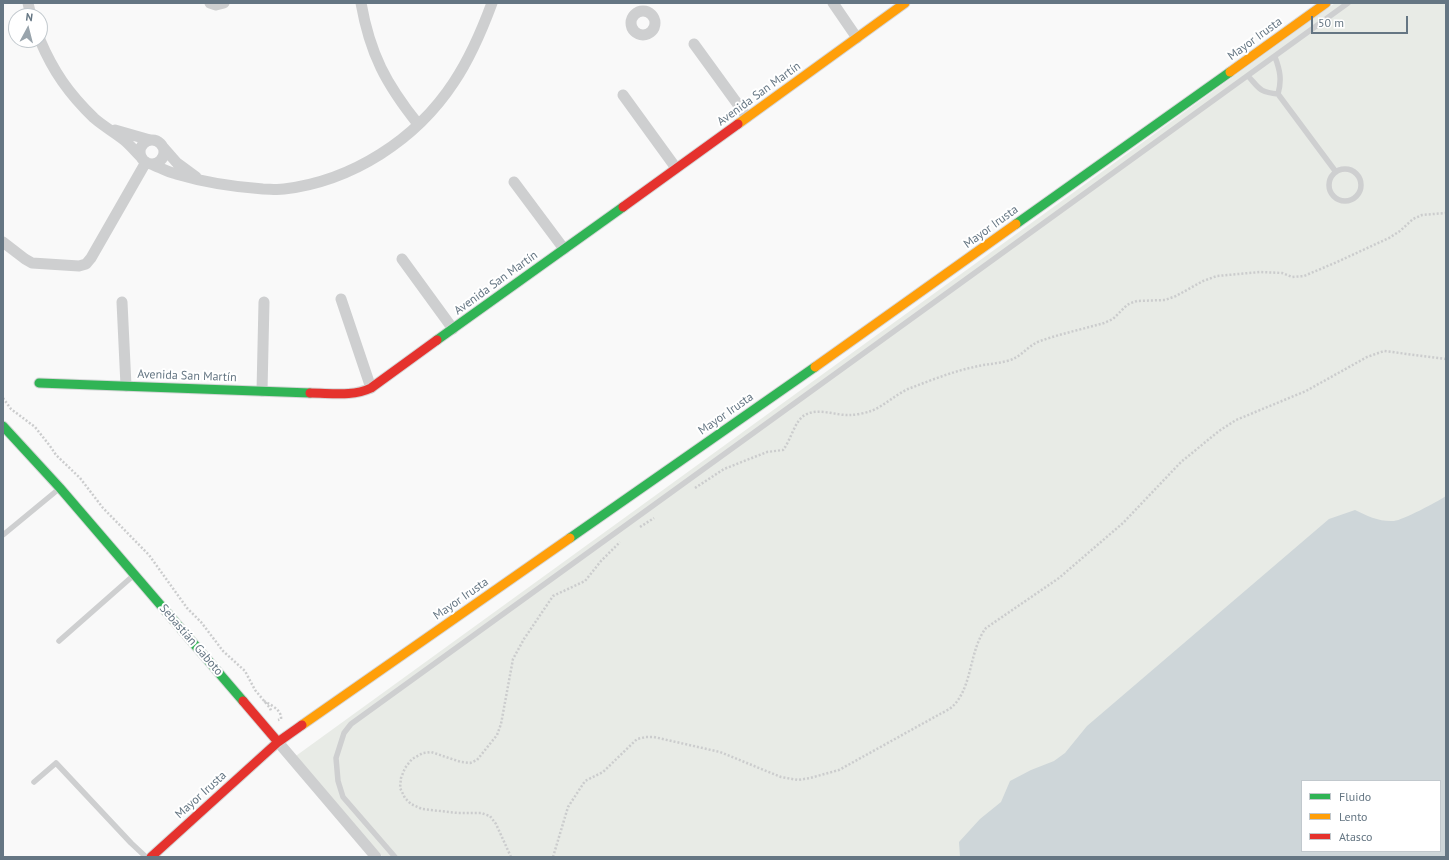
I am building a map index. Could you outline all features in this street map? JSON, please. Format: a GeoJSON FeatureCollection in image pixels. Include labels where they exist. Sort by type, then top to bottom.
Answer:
{"type":"FeatureCollection","features":[{"type":"Feature","properties":{"kind":"main road","name":"Avenida San Martín"},"geometry":{"type":"LineString","coordinates":[[39,383],[349,394],[362,392],[371,388],[906,3]]}},
{"type":"Feature","properties":{"kind":"main road","name":"Mayor Irusta"},"geometry":{"type":"LineString","coordinates":[[151,857],[278,742],[864,333],[1326,3]]}},
{"type":"Feature","properties":{"kind":"main road","name":"Sebastián Gaboto"},"geometry":{"type":"LineString","coordinates":[[3,426],[60,488],[278,742]]}},
{"type":"Feature","properties":{"kind":"street"},"geometry":{"type":"LineString","coordinates":[[210,3],[216,6],[224,3]]}},
{"type":"Feature","properties":{"kind":"street"},"geometry":{"type":"LineString","coordinates":[[361,3],[371,48],[386,79],[403,106],[418,124]]}},
{"type":"Feature","properties":{"kind":"street"},"geometry":{"type":"LineString","coordinates":[[43,48],[48,60],[61,80],[82,105],[95,119],[124,140],[146,161],[175,174],[217,184],[282,190],[306,185],[352,170],[379,155],[404,137],[440,101],[453,83],[474,46],[492,3]]}},
{"type":"Feature","properties":{"kind":"street"},"geometry":{"type":"LineString","coordinates":[[833,3],[857,38]]}},
{"type":"Feature","properties":{"kind":"street"},"geometry":{"type":"LineString","coordinates":[[694,44],[747,117]]}},
{"type":"Feature","properties":{"kind":"street"},"geometry":{"type":"LineString","coordinates":[[623,95],[676,168]]}},
{"type":"Feature","properties":{"kind":"street"},"geometry":{"type":"LineString","coordinates":[[106,126],[128,135],[157,141],[177,163],[198,179]]}},
{"type":"Feature","properties":{"kind":"street"},"geometry":{"type":"LineString","coordinates":[[150,140],[146,141],[141,146],[140,150],[146,161],[155,163],[162,159],[164,151],[163,147]]}},
{"type":"Feature","properties":{"kind":"street"},"geometry":{"type":"LineString","coordinates":[[3,242],[32,263],[79,266],[86,264],[91,258],[146,161]]}},
{"type":"Feature","properties":{"kind":"street"},"geometry":{"type":"LineString","coordinates":[[514,182],[564,249]]}},
{"type":"Feature","properties":{"kind":"street"},"geometry":{"type":"LineString","coordinates":[[402,259],[453,329]]}},
{"type":"Feature","properties":{"kind":"street"},"geometry":{"type":"LineString","coordinates":[[341,299],[371,388]]}},
{"type":"Feature","properties":{"kind":"street"},"geometry":{"type":"LineString","coordinates":[[122,302],[126,386]]}},
{"type":"Feature","properties":{"kind":"street"},"geometry":{"type":"LineString","coordinates":[[262,391],[264,302]]}},
{"type":"Feature","properties":{"kind":"street","name":"Sebastián Gaboto"},"geometry":{"type":"LineString","coordinates":[[278,742],[376,857]]}},
{"type":"Feature","properties":{"kind":"lane"},"geometry":{"type":"LineString","coordinates":[[395,857],[343,797],[338,781],[336,758],[344,734],[351,724],[1348,3]]}},
{"type":"Feature","properties":{"kind":"lane"},"geometry":{"type":"LineString","coordinates":[[1275,57],[1281,76],[1281,84],[1278,94]]}},
{"type":"Feature","properties":{"kind":"lane"},"geometry":{"type":"LineString","coordinates":[[1248,76],[1265,92],[1278,94],[1336,172]]}},
{"type":"Feature","properties":{"kind":"lane"},"geometry":{"type":"LineString","coordinates":[[1346,169],[1356,174],[1360,178],[1361,190],[1350,201],[1340,201],[1332,194],[1328,185],[1332,175],[1336,172],[1346,169]]}},
{"type":"Feature","properties":{"kind":"lane"},"geometry":{"type":"LineString","coordinates":[[3,535],[60,488]]}},
{"type":"Feature","properties":{"kind":"lane"},"geometry":{"type":"LineString","coordinates":[[59,641],[134,574]]}},
{"type":"Feature","properties":{"kind":"lane"},"geometry":{"type":"LineString","coordinates":[[34,782],[56,763],[146,857]]}},
{"type":"Feature","properties":{"kind":"path"},"geometry":{"type":"LineString","coordinates":[[692,490],[724,468],[767,452],[782,450],[788,443],[798,421],[809,413],[820,412],[850,415],[872,411],[908,390],[948,374],[973,367],[1014,359],[1023,354],[1027,347],[1040,341],[1104,323],[1113,319],[1131,303],[1137,301],[1165,300],[1176,296],[1203,281],[1217,276],[1260,272],[1282,274],[1292,277],[1304,276],[1389,238],[1400,231],[1413,219],[1422,216],[1446,213]]}},
{"type":"Feature","properties":{"kind":"path"},"geometry":{"type":"LineString","coordinates":[[553,857],[568,807],[576,792],[585,781],[603,772],[637,739],[654,737],[720,752],[781,777],[798,780],[839,770],[940,714],[953,706],[961,695],[978,639],[986,628],[1059,578],[1123,523],[1181,462],[1219,431],[1236,420],[1306,391],[1367,357],[1384,351],[1446,359]]}},
{"type":"Feature","properties":{"kind":"path"},"geometry":{"type":"LineString","coordinates":[[3,398],[11,409],[35,427],[56,456],[80,478],[103,508],[149,555],[187,608],[201,622],[223,651],[245,671],[254,690],[270,708],[275,721],[281,718],[278,711],[264,701]]}},
{"type":"Feature","properties":{"kind":"path"},"geometry":{"type":"LineString","coordinates":[[634,531],[647,524],[657,515]]}},
{"type":"Feature","properties":{"kind":"path"},"geometry":{"type":"LineString","coordinates":[[511,857],[496,824],[490,816],[481,813],[458,814],[422,809],[412,804],[405,798],[400,788],[401,778],[405,768],[412,759],[423,753],[431,752],[461,762],[470,763],[477,760],[497,735],[502,724],[513,658],[543,609],[553,596],[585,581],[601,561],[624,537]]}},
{"type":"Feature","properties":{"kind":"shaded area"},"geometry":{"type":"Polygon","coordinates":[[[1335,3],[1446,3],[1446,857],[383,857],[293,758],[1335,3]]]}},
{"type":"Feature","properties":{"kind":"shaded area"},"geometry":{"type":"Polygon","coordinates":[[[1446,496],[1446,857],[960,857],[959,842],[980,819],[1001,802],[1010,781],[1031,770],[1054,761],[1065,753],[1087,726],[1329,519],[1355,510],[1379,520],[1394,521],[1428,506],[1446,496]]]}},
{"type":"Feature","properties":{"kind":"traffic: fast"},"geometry":{"type":"LineString","coordinates":[[1016,224],[1230,72]]}},
{"type":"Feature","properties":{"kind":"traffic: fast"},"geometry":{"type":"LineString","coordinates":[[437,340],[623,207]]}},
{"type":"Feature","properties":{"kind":"traffic: fast"},"geometry":{"type":"LineString","coordinates":[[570,538],[815,367]]}},
{"type":"Feature","properties":{"kind":"traffic: fast"},"geometry":{"type":"LineString","coordinates":[[39,383],[310,393]]}},
{"type":"Feature","properties":{"kind":"traffic: fast"},"geometry":{"type":"LineString","coordinates":[[3,426],[60,488],[243,701]]}},
{"type":"Feature","properties":{"kind":"traffic: slow"},"geometry":{"type":"LineString","coordinates":[[738,124],[905,3]]}},
{"type":"Feature","properties":{"kind":"traffic: slow"},"geometry":{"type":"LineString","coordinates":[[1230,72],[1326,3]]}},
{"type":"Feature","properties":{"kind":"traffic: slow"},"geometry":{"type":"LineString","coordinates":[[815,367],[1016,224]]}},
{"type":"Feature","properties":{"kind":"traffic: slow"},"geometry":{"type":"LineString","coordinates":[[302,725],[570,538]]}},
{"type":"Feature","properties":{"kind":"traffic: jam"},"geometry":{"type":"LineString","coordinates":[[623,207],[738,124]]}},
{"type":"Feature","properties":{"kind":"traffic: jam"},"geometry":{"type":"LineString","coordinates":[[310,393],[349,394],[364,391],[371,388],[437,340]]}},
{"type":"Feature","properties":{"kind":"traffic: jam"},"geometry":{"type":"LineString","coordinates":[[243,701],[278,742]]}},
{"type":"Feature","properties":{"kind":"traffic: jam"},"geometry":{"type":"LineString","coordinates":[[151,857],[278,742],[302,725]]}}]}
